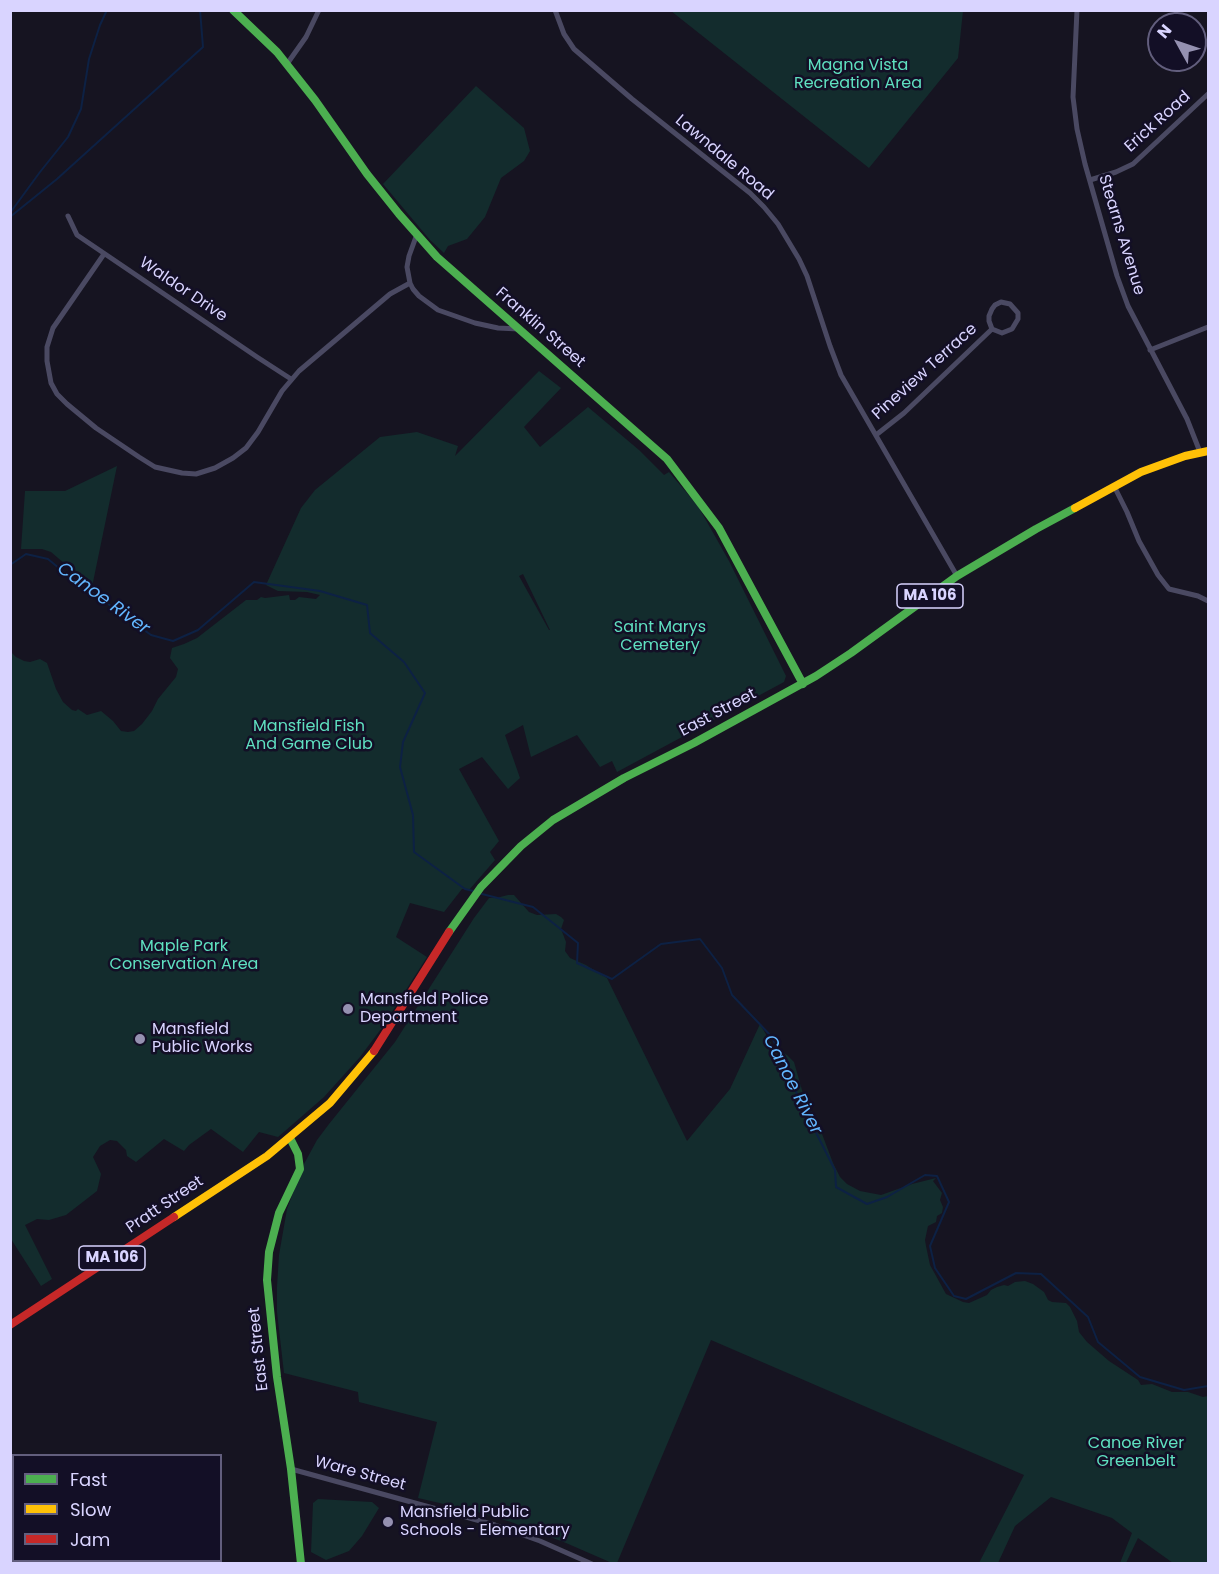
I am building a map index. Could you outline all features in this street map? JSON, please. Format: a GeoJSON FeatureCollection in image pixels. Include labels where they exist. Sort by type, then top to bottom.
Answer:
{"type":"FeatureCollection","features":[{"type":"Feature","properties":{"kind":"main road","name":"Franklin Street"},"geometry":{"type":"LineString","coordinates":[[233,10],[287,64],[367,174],[417,234],[455,273],[667,459],[720,528],[803,684]]}},
{"type":"Feature","properties":{"kind":"main road","name":"East Street"},"geometry":{"type":"LineString","coordinates":[[330,1103],[381,1041],[472,898],[521,846],[547,824],[567,811],[803,684],[851,653],[957,576],[1036,529],[1114,486],[1156,466],[1204,452]]}},
{"type":"Feature","properties":{"kind":"main road","name":"Pratt Street"},"geometry":{"type":"LineString","coordinates":[[10,1325],[267,1156],[330,1103]]}},
{"type":"Feature","properties":{"kind":"main road","name":"East Street"},"geometry":{"type":"LineString","coordinates":[[290,1138],[298,1154],[300,1169],[279,1213],[269,1252],[267,1280],[277,1377],[302,1563]]}},
{"type":"Feature","properties":{"kind":"street"},"geometry":{"type":"LineString","coordinates":[[287,64],[306,37],[319,10]]}},
{"type":"Feature","properties":{"kind":"street","name":"Lawndale Road"},"geometry":{"type":"LineString","coordinates":[[555,10],[564,34],[574,49],[743,188],[764,207],[778,224],[807,276],[841,375],[957,576]]}},
{"type":"Feature","properties":{"kind":"street","name":"Stearns Avenue"},"geometry":{"type":"LineString","coordinates":[[1077,10],[1073,78],[1077,129],[1121,289],[1134,319],[1204,452]]}},
{"type":"Feature","properties":{"kind":"street","name":"Erick Road"},"geometry":{"type":"LineString","coordinates":[[1090,180],[1134,164],[1209,94]]}},
{"type":"Feature","properties":{"kind":"street","name":"Waldor Drive"},"geometry":{"type":"LineString","coordinates":[[68,216],[77,234],[104,254],[291,379]]}},
{"type":"Feature","properties":{"kind":"street"},"geometry":{"type":"LineString","coordinates":[[417,234],[409,256],[408,267],[410,283],[419,296],[438,310],[475,323],[520,330]]}},
{"type":"Feature","properties":{"kind":"street"},"geometry":{"type":"LineString","coordinates":[[104,254],[53,328],[47,347],[51,383],[66,404],[122,446],[155,467],[182,473],[196,474],[215,468],[246,448],[291,379],[390,294],[410,283]]}},
{"type":"Feature","properties":{"kind":"street","name":"Pineview Terrace"},"geometry":{"type":"LineString","coordinates":[[1001,302],[1010,304],[1018,313],[1018,319],[1012,329],[1002,333],[992,329],[988,321],[992,309],[1001,302]]}},
{"type":"Feature","properties":{"kind":"street"},"geometry":{"type":"LineString","coordinates":[[1150,350],[1209,327]]}},
{"type":"Feature","properties":{"kind":"street","name":"Pineview Terrace"},"geometry":{"type":"LineString","coordinates":[[876,435],[904,413],[992,329]]}},
{"type":"Feature","properties":{"kind":"street"},"geometry":{"type":"LineString","coordinates":[[1114,486],[1139,541],[1158,575],[1169,589],[1209,601]]}},
{"type":"Feature","properties":{"kind":"street","name":"Ware Street"},"geometry":{"type":"LineString","coordinates":[[291,1469],[495,1524],[592,1563]]}},
{"type":"Feature","properties":{"kind":"green space","name":"Magna Vista Recreation Area"},"geometry":{"type":"Polygon","coordinates":[[[671,11],[963,11],[958,58],[869,168],[671,11]]]}},
{"type":"Feature","properties":{"kind":"green space"},"geometry":{"type":"Polygon","coordinates":[[[476,86],[524,128],[530,151],[524,161],[501,178],[485,217],[467,239],[448,246],[444,253],[430,240],[383,184],[476,86]]]}},
{"type":"Feature","properties":{"kind":"green space"},"geometry":{"type":"Polygon","coordinates":[[[539,371],[561,388],[524,427],[540,447],[588,407],[639,450],[664,475],[669,472],[698,506],[729,561],[786,676],[784,682],[617,772],[612,761],[600,767],[577,735],[531,757],[523,725],[505,735],[520,778],[508,789],[482,757],[459,769],[499,841],[490,852],[495,860],[469,890],[462,889],[444,912],[410,903],[396,937],[427,957],[381,1029],[360,1057],[324,1097],[278,1137],[259,1132],[243,1152],[211,1129],[184,1151],[164,1139],[136,1162],[127,1156],[126,1150],[117,1141],[110,1140],[100,1146],[93,1157],[101,1174],[97,1191],[66,1215],[49,1220],[37,1219],[25,1225],[52,1279],[41,1286],[11,1239],[11,652],[24,661],[40,659],[47,663],[56,689],[63,702],[72,710],[78,709],[87,715],[101,711],[121,731],[134,731],[142,724],[176,677],[178,669],[170,658],[172,648],[197,638],[246,600],[289,595],[290,600],[299,597],[316,599],[320,595],[278,591],[266,585],[301,508],[315,490],[380,437],[417,432],[458,446],[455,456],[539,371]],[[523,574],[519,576],[549,630],[523,574]]]}},
{"type":"Feature","properties":{"kind":"green space"},"geometry":{"type":"Polygon","coordinates":[[[117,466],[92,587],[51,552],[42,549],[21,549],[25,491],[65,491],[117,466]]]}},
{"type":"Feature","properties":{"kind":"green space","name":"Canoe River Greenbelt"},"geometry":{"type":"Polygon","coordinates":[[[514,895],[529,912],[537,915],[556,914],[561,917],[564,920],[561,929],[566,942],[565,951],[570,958],[607,978],[687,1141],[730,1089],[760,1024],[772,1045],[794,1062],[804,1097],[819,1126],[833,1163],[840,1177],[847,1184],[860,1191],[881,1195],[936,1178],[933,1181],[942,1193],[940,1200],[943,1207],[942,1213],[937,1216],[936,1222],[928,1226],[925,1240],[930,1265],[946,1294],[969,1303],[987,1295],[997,1287],[1025,1281],[1033,1284],[1044,1292],[1048,1300],[1066,1303],[1077,1321],[1079,1332],[1087,1342],[1109,1361],[1138,1380],[1141,1385],[1152,1384],[1172,1392],[1208,1396],[1208,1563],[1173,1563],[1138,1538],[1126,1563],[1120,1563],[1132,1533],[1112,1518],[1051,1497],[1015,1526],[998,1563],[979,1563],[1024,1475],[711,1340],[617,1563],[612,1563],[511,1522],[418,1498],[437,1422],[359,1402],[358,1392],[284,1373],[277,1312],[279,1255],[287,1209],[304,1164],[317,1140],[395,1042],[489,898],[514,895]]]}},
{"type":"Feature","properties":{"kind":"green space"},"geometry":{"type":"Polygon","coordinates":[[[318,1499],[372,1502],[379,1508],[362,1536],[349,1551],[326,1560],[311,1552],[313,1503],[318,1499]]]}},
{"type":"Feature","properties":{"kind":"waterway"},"geometry":{"type":"LineString","coordinates":[[10,213],[68,137],[81,109],[89,59],[107,10]]}},
{"type":"Feature","properties":{"kind":"waterway"},"geometry":{"type":"LineString","coordinates":[[10,217],[57,179],[203,47],[200,10]]}},
{"type":"Feature","properties":{"kind":"waterway","name":"Canoe River"},"geometry":{"type":"LineString","coordinates":[[10,565],[26,554],[48,559],[151,635],[173,641],[198,630],[254,582],[320,591],[367,605],[370,633],[404,662],[425,693],[403,742],[400,767],[413,815],[414,852],[465,889],[473,891]]}},
{"type":"Feature","properties":{"kind":"waterway","name":"Canoe River"},"geometry":{"type":"LineString","coordinates":[[482,894],[533,907],[578,943],[577,963],[612,979],[661,944],[700,939],[722,968],[732,995],[772,1037],[801,1103],[835,1170],[836,1187],[867,1204],[887,1197],[925,1175],[937,1176],[949,1202],[930,1246],[935,1268],[954,1296],[966,1299],[1016,1273],[1041,1274],[1088,1317],[1098,1342],[1140,1377],[1184,1390],[1208,1386]]}},
{"type":"Feature","properties":{"kind":"traffic: fast"},"geometry":{"type":"LineString","coordinates":[[233,10],[277,52],[315,100],[367,174],[437,257],[667,459],[719,528],[803,684]]}},
{"type":"Feature","properties":{"kind":"traffic: fast"},"geometry":{"type":"LineString","coordinates":[[449,932],[481,887],[521,846],[553,820],[624,778],[694,743],[816,676],[957,576],[1075,508]]}},
{"type":"Feature","properties":{"kind":"traffic: fast"},"geometry":{"type":"LineString","coordinates":[[290,1138],[298,1154],[300,1169],[279,1213],[269,1252],[267,1280],[301,1564]]}},
{"type":"Feature","properties":{"kind":"traffic: slow"},"geometry":{"type":"LineString","coordinates":[[1075,508],[1141,472],[1185,456],[1208,451]]}},
{"type":"Feature","properties":{"kind":"traffic: slow"},"geometry":{"type":"LineString","coordinates":[[174,1217],[267,1156],[330,1103],[374,1051]]}},
{"type":"Feature","properties":{"kind":"traffic: jam"},"geometry":{"type":"LineString","coordinates":[[374,1051],[449,932]]}},
{"type":"Feature","properties":{"kind":"traffic: jam"},"geometry":{"type":"LineString","coordinates":[[10,1325],[174,1217]]}},
{"type":"Feature","properties":{"kind":"place","name":"Mansfield Police Department"},"geometry":{"type":"Point","coordinates":[348,1009]}},
{"type":"Feature","properties":{"kind":"place","name":"Mansfield Public Works"},"geometry":{"type":"Point","coordinates":[140,1039]}},
{"type":"Feature","properties":{"kind":"place","name":"Mansfield Public Schools - Elementary"},"geometry":{"type":"Point","coordinates":[388,1522]}},
{"type":"Feature","properties":{"kind":"park label","name":"Saint Marys Cemetery"},"geometry":{"type":"Point","coordinates":[660,637]}},
{"type":"Feature","properties":{"kind":"park label","name":"Mansfield Fish And Game Club"},"geometry":{"type":"Point","coordinates":[309,736]}},
{"type":"Feature","properties":{"kind":"park label","name":"Maple Park Conservation Area"},"geometry":{"type":"Point","coordinates":[184,956]}}]}
